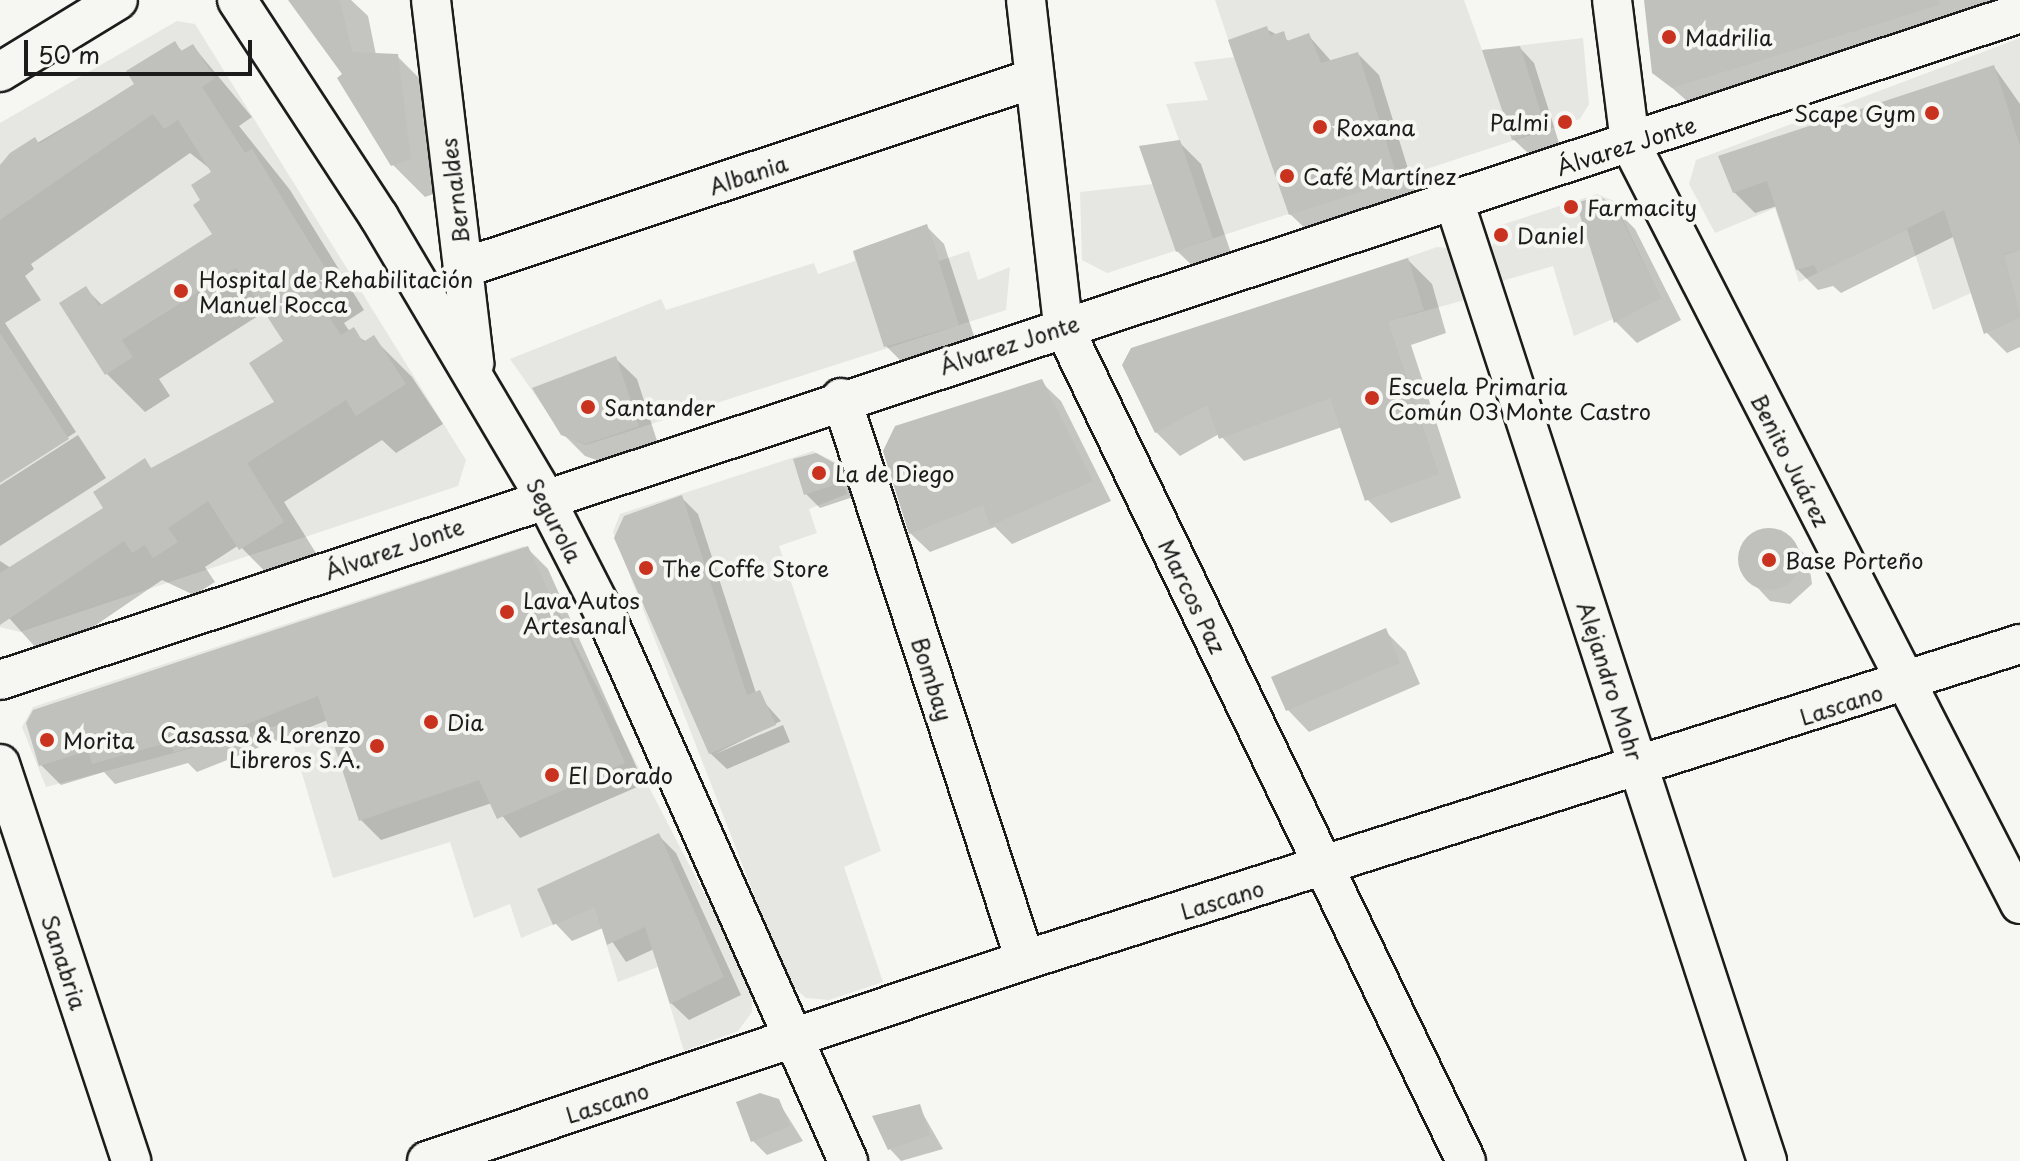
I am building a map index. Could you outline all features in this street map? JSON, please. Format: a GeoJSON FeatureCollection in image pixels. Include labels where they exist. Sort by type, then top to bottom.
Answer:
{"type":"FeatureCollection","features":[{"type":"Feature","properties":{"kind":"street"},"geometry":{"type":"LineString","coordinates":[[0,72],[118,0]]}},
{"type":"Feature","properties":{"kind":"street","name":"Segurola"},"geometry":{"type":"LineString","coordinates":[[237,0],[477,382],[545,498],[609,623],[848,1161]]}},
{"type":"Feature","properties":{"kind":"street","name":"Bernaldes"},"geometry":{"type":"LineString","coordinates":[[431,0],[477,382]]}},
{"type":"Feature","properties":{"kind":"street","name":"Marcos Paz"},"geometry":{"type":"LineString","coordinates":[[1026,0],[1032,79],[1063,326],[1324,867],[1455,1158]]}},
{"type":"Feature","properties":{"kind":"street","name":"Benito Juárez"},"geometry":{"type":"LineString","coordinates":[[1612,0],[1630,143],[2020,904]]}},
{"type":"Feature","properties":{"kind":"street","name":"Álvarez Jonte"},"geometry":{"type":"LineString","coordinates":[[0,680],[841,398],[1454,201],[2020,13]]}},
{"type":"Feature","properties":{"kind":"street","name":"Albania"},"geometry":{"type":"LineString","coordinates":[[463,268],[1032,79]]}},
{"type":"Feature","properties":{"kind":"street","name":"Alejandro Mohr"},"geometry":{"type":"LineString","coordinates":[[1454,201],[1767,1161]]}},
{"type":"Feature","properties":{"kind":"street","name":"Bombay"},"geometry":{"type":"LineString","coordinates":[[841,398],[1025,960]]}},
{"type":"Feature","properties":{"kind":"street","name":"Lascano"},"geometry":{"type":"LineString","coordinates":[[427,1161],[486,1152],[1025,960],[1905,684],[2020,644]]}},
{"type":"Feature","properties":{"kind":"street","name":"Sanabria"},"geometry":{"type":"LineString","coordinates":[[0,764],[131,1161]]}},
{"type":"Feature","properties":{"kind":"shaded area"},"geometry":{"type":"Polygon","coordinates":[[[1215,0],[1464,0],[1482,50],[1583,38],[1589,104],[1580,119],[1107,273],[1082,260],[1080,192],[1153,184],[1139,146],[1179,140],[1166,104],[1208,100],[1194,62],[1234,57],[1215,0]]]}},
{"type":"Feature","properties":{"kind":"shaded area","name":"Hospital de Rehabilitación Manuel Rocca"},"geometry":{"type":"Polygon","coordinates":[[[177,21],[195,24],[466,460],[458,486],[20,632],[0,627],[0,123],[177,21]]]}},
{"type":"Feature","properties":{"kind":"shaded area"},"geometry":{"type":"Polygon","coordinates":[[[2020,38],[2020,250],[2004,255],[2020,317],[1984,334],[1971,293],[1933,310],[1907,229],[1799,282],[1775,208],[1715,233],[1689,184],[1696,160],[2020,38]]]}},
{"type":"Feature","properties":{"kind":"shaded area"},"geometry":{"type":"Polygon","coordinates":[[[1597,194],[1614,201],[1661,298],[1574,336],[1553,266],[1502,281],[1492,248],[1498,226],[1597,194]]]}},
{"type":"Feature","properties":{"kind":"shaded area"},"geometry":{"type":"Polygon","coordinates":[[[927,224],[939,261],[969,251],[978,280],[1010,267],[1006,310],[586,445],[563,435],[510,359],[661,299],[666,310],[814,263],[818,274],[855,261],[853,251],[927,224]]]}},
{"type":"Feature","properties":{"kind":"shaded area"},"geometry":{"type":"Polygon","coordinates":[[[1437,247],[1448,248],[1465,300],[1388,321],[1372,270],[1437,247]]]}},
{"type":"Feature","properties":{"kind":"shaded area"},"geometry":{"type":"Polygon","coordinates":[[[813,451],[837,463],[847,494],[809,509],[817,533],[779,546],[881,851],[844,867],[883,982],[829,1000],[806,998],[788,982],[613,532],[620,514],[813,451]]]}},
{"type":"Feature","properties":{"kind":"shaded area"},"geometry":{"type":"Polygon","coordinates":[[[524,546],[752,986],[752,1012],[738,1031],[684,1051],[658,967],[618,982],[595,907],[521,938],[510,904],[474,918],[450,842],[333,878],[287,723],[46,787],[22,727],[33,707],[524,546]]]}},
{"type":"Feature","properties":{"kind":"building"},"geometry":{"type":"Polygon","coordinates":[[[288,0],[340,0],[352,52],[398,54],[411,159],[391,166],[337,78],[342,74],[288,0]]]}},
{"type":"Feature","properties":{"kind":"building"},"geometry":{"type":"Polygon","coordinates":[[[1644,0],[1939,0],[1939,5],[1672,88],[1652,73],[1644,0]]]}},
{"type":"Feature","properties":{"kind":"building"},"geometry":{"type":"Polygon","coordinates":[[[1267,26],[1270,36],[1284,31],[1287,41],[1309,33],[1321,63],[1358,52],[1398,180],[1289,215],[1228,40],[1267,26]]]}},
{"type":"Feature","properties":{"kind":"building"},"geometry":{"type":"Polygon","coordinates":[[[175,41],[181,51],[193,44],[215,78],[202,87],[245,153],[252,149],[327,271],[307,283],[341,335],[354,327],[363,342],[374,335],[406,384],[356,416],[346,400],[247,463],[284,522],[239,550],[208,501],[168,528],[178,542],[153,558],[145,545],[132,553],[124,541],[0,625],[0,573],[103,508],[93,492],[145,458],[151,468],[274,402],[249,363],[283,341],[236,268],[122,340],[133,357],[105,375],[59,303],[86,286],[99,306],[212,234],[193,205],[200,200],[191,185],[211,172],[178,120],[164,129],[153,114],[0,220],[0,165],[10,153],[35,137],[39,144],[134,84],[126,71],[175,41]]]}},
{"type":"Feature","properties":{"kind":"building"},"geometry":{"type":"Polygon","coordinates":[[[1520,46],[1546,129],[1512,140],[1482,50],[1520,46]]]}},
{"type":"Feature","properties":{"kind":"building"},"geometry":{"type":"Polygon","coordinates":[[[1994,65],[2020,146],[2020,250],[2004,254],[2020,317],[1984,334],[1944,210],[1818,273],[1814,265],[1796,270],[1767,181],[1733,193],[1718,156],[1994,65]]]}},
{"type":"Feature","properties":{"kind":"building"},"geometry":{"type":"Polygon","coordinates":[[[1180,140],[1213,238],[1176,252],[1139,146],[1180,140]]]}},
{"type":"Feature","properties":{"kind":"building"},"geometry":{"type":"Polygon","coordinates":[[[1599,196],[1615,206],[1661,298],[1614,323],[1576,203],[1599,196]]]}},
{"type":"Feature","properties":{"kind":"building"},"geometry":{"type":"Polygon","coordinates":[[[927,224],[959,325],[884,347],[853,251],[927,224]]]}},
{"type":"Feature","properties":{"kind":"building"},"geometry":{"type":"Polygon","coordinates":[[[1408,258],[1424,310],[1388,321],[1439,474],[1365,501],[1330,398],[1219,439],[1207,405],[1155,433],[1122,365],[1131,348],[1408,258]]]}},
{"type":"Feature","properties":{"kind":"building"},"geometry":{"type":"Polygon","coordinates":[[[0,333],[69,439],[0,483],[0,333]]]}},
{"type":"Feature","properties":{"kind":"building","name":"Santander"},"geometry":{"type":"Polygon","coordinates":[[[616,356],[639,426],[586,444],[561,435],[532,388],[616,356]]]}},
{"type":"Feature","properties":{"kind":"building"},"geometry":{"type":"Polygon","coordinates":[[[1042,379],[1093,481],[990,526],[983,505],[909,534],[883,451],[895,426],[1042,379]]]}},
{"type":"Feature","properties":{"kind":"building","name":"La de Diego"},"geometry":{"type":"Polygon","coordinates":[[[816,453],[836,464],[843,482],[804,495],[793,459],[816,453]]]}},
{"type":"Feature","properties":{"kind":"building"},"geometry":{"type":"Polygon","coordinates":[[[682,495],[747,695],[760,690],[776,725],[709,754],[614,538],[624,516],[682,495]]]}},
{"type":"Feature","properties":{"kind":"building","name":"Base Porteño"},"geometry":{"type":"Polygon","coordinates":[[[1763,528],[1775,528],[1791,537],[1798,547],[1798,571],[1791,581],[1775,590],[1763,590],[1743,576],[1738,565],[1738,553],[1752,533],[1763,528]]]}},
{"type":"Feature","properties":{"kind":"building"},"geometry":{"type":"Polygon","coordinates":[[[528,546],[625,763],[497,819],[479,780],[359,821],[318,696],[174,753],[170,742],[92,764],[88,751],[39,766],[26,723],[33,710],[528,546]]]}},
{"type":"Feature","properties":{"kind":"building"},"geometry":{"type":"Polygon","coordinates":[[[1386,628],[1400,663],[1286,711],[1271,677],[1386,628]]]}},
{"type":"Feature","properties":{"kind":"building"},"geometry":{"type":"Polygon","coordinates":[[[659,833],[724,977],[670,1004],[645,927],[607,945],[595,907],[553,925],[537,889],[659,833]]]}},
{"type":"Feature","properties":{"kind":"building"},"geometry":{"type":"Polygon","coordinates":[[[760,1093],[779,1099],[790,1126],[751,1142],[736,1102],[760,1093]]]}},
{"type":"Feature","properties":{"kind":"building"},"geometry":{"type":"Polygon","coordinates":[[[920,1104],[930,1135],[888,1150],[872,1116],[920,1104]]]}},
{"type":"Feature","properties":{"kind":"place","name":"Madrilia"},"geometry":{"type":"Point","coordinates":[1669,37]}},
{"type":"Feature","properties":{"kind":"place","name":"Scape Gym"},"geometry":{"type":"Point","coordinates":[1932,113]}},
{"type":"Feature","properties":{"kind":"place","name":"Palmi"},"geometry":{"type":"Point","coordinates":[1565,122]}},
{"type":"Feature","properties":{"kind":"place","name":"Roxana"},"geometry":{"type":"Point","coordinates":[1320,127]}},
{"type":"Feature","properties":{"kind":"place","name":"Café Martínez"},"geometry":{"type":"Point","coordinates":[1287,176]}},
{"type":"Feature","properties":{"kind":"place","name":"Farmacity"},"geometry":{"type":"Point","coordinates":[1571,207]}},
{"type":"Feature","properties":{"kind":"place","name":"Daniel"},"geometry":{"type":"Point","coordinates":[1501,235]}},
{"type":"Feature","properties":{"kind":"place","name":"Hospital de Rehabilitación Manuel Rocca"},"geometry":{"type":"Point","coordinates":[181,291]}},
{"type":"Feature","properties":{"kind":"place","name":"Escuela Primaria Común 03 Monte Castro"},"geometry":{"type":"Point","coordinates":[1372,398]}},
{"type":"Feature","properties":{"kind":"place","name":"Santander"},"geometry":{"type":"Point","coordinates":[588,407]}},
{"type":"Feature","properties":{"kind":"place","name":"La de Diego"},"geometry":{"type":"Point","coordinates":[819,473]}},
{"type":"Feature","properties":{"kind":"place","name":"Base Porteño"},"geometry":{"type":"Point","coordinates":[1769,560]}},
{"type":"Feature","properties":{"kind":"place","name":"The Coffe Store"},"geometry":{"type":"Point","coordinates":[646,568]}},
{"type":"Feature","properties":{"kind":"place","name":"Lava Autos Artesanal"},"geometry":{"type":"Point","coordinates":[507,612]}},
{"type":"Feature","properties":{"kind":"place","name":"Dia"},"geometry":{"type":"Point","coordinates":[431,722]}},
{"type":"Feature","properties":{"kind":"place","name":"Morita"},"geometry":{"type":"Point","coordinates":[47,740]}},
{"type":"Feature","properties":{"kind":"place","name":"Casassa & Lorenzo Libreros S.A."},"geometry":{"type":"Point","coordinates":[377,746]}},
{"type":"Feature","properties":{"kind":"place","name":"El Dorado"},"geometry":{"type":"Point","coordinates":[552,775]}}]}
